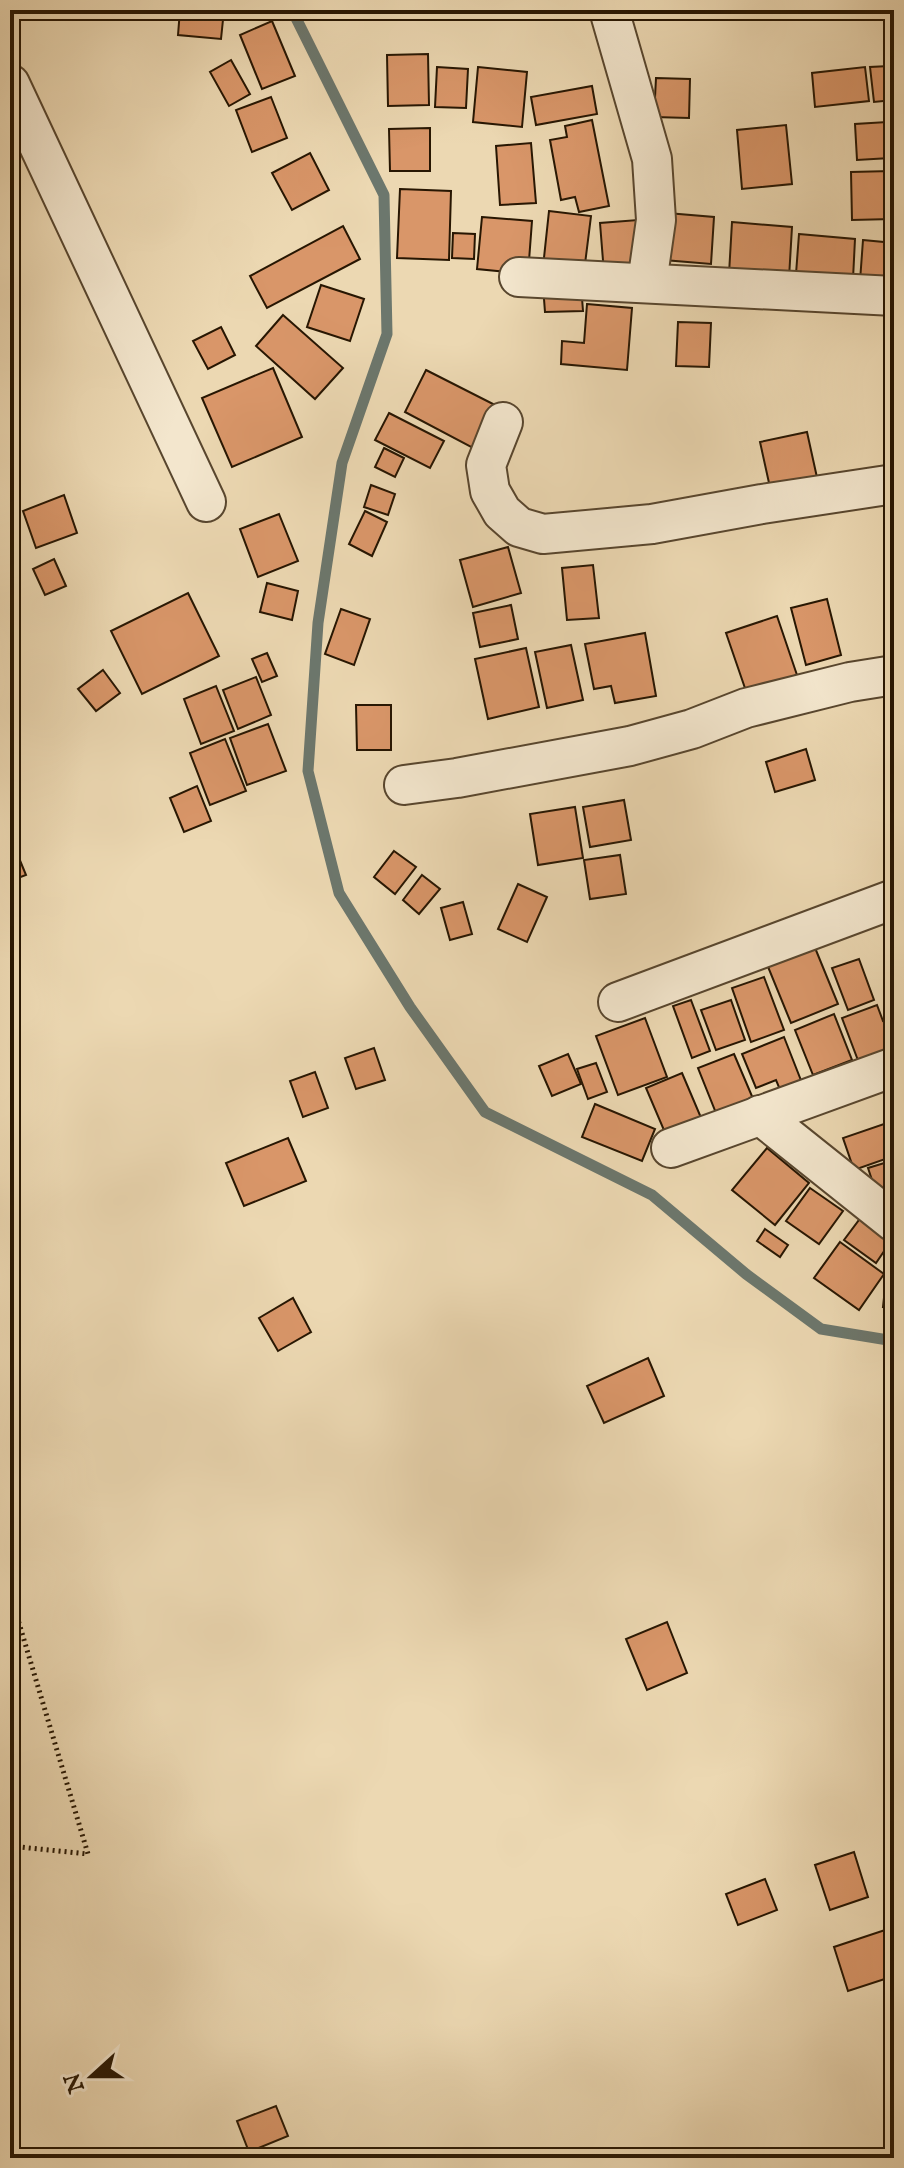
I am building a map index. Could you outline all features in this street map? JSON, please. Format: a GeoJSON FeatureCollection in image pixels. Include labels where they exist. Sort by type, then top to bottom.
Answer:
{"type":"FeatureCollection","features":[{"type":"Feature","properties":{"kind":"street"},"geometry":{"type":"LineString","coordinates":[[609,10],[652,159],[656,220],[647,283]]}},
{"type":"Feature","properties":{"kind":"street"},"geometry":{"type":"LineString","coordinates":[[10,84],[206,502]]}},
{"type":"Feature","properties":{"kind":"street"},"geometry":{"type":"LineString","coordinates":[[519,277],[894,296]]}},
{"type":"Feature","properties":{"kind":"street"},"geometry":{"type":"LineString","coordinates":[[503,422],[486,465],[490,491],[502,512],[519,527],[543,534],[652,524],[894,484]]}},
{"type":"Feature","properties":{"kind":"street"},"geometry":{"type":"LineString","coordinates":[[404,785],[630,746],[692,729],[746,708],[850,682],[894,675]]}},
{"type":"Feature","properties":{"kind":"street"},"geometry":{"type":"LineString","coordinates":[[618,1002],[894,899]]}},
{"type":"Feature","properties":{"kind":"street"},"geometry":{"type":"LineString","coordinates":[[671,1148],[894,1067]]}},
{"type":"Feature","properties":{"kind":"street"},"geometry":{"type":"LineString","coordinates":[[760,1115],[894,1222]]}},
{"type":"Feature","properties":{"kind":"path"},"geometry":{"type":"LineString","coordinates":[[10,1593],[88,1854],[10,1846]]}},
{"type":"Feature","properties":{"kind":"building"},"geometry":{"type":"Polygon","coordinates":[[[180,10],[224,10],[221,39],[178,35],[180,10]]]}},
{"type":"Feature","properties":{"kind":"building"},"geometry":{"type":"Polygon","coordinates":[[[272,21],[295,76],[262,89],[240,35],[272,21]]]}},
{"type":"Feature","properties":{"kind":"building"},"geometry":{"type":"Polygon","coordinates":[[[428,54],[429,105],[388,106],[387,55],[428,54]]]}},
{"type":"Feature","properties":{"kind":"building"},"geometry":{"type":"Polygon","coordinates":[[[231,60],[250,94],[229,106],[210,72],[231,60]]]}},
{"type":"Feature","properties":{"kind":"building"},"geometry":{"type":"Polygon","coordinates":[[[889,66],[893,100],[874,102],[870,67],[889,66]]]}},
{"type":"Feature","properties":{"kind":"building"},"geometry":{"type":"Polygon","coordinates":[[[437,67],[468,69],[466,108],[435,107],[437,67]]]}},
{"type":"Feature","properties":{"kind":"building"},"geometry":{"type":"Polygon","coordinates":[[[478,67],[527,72],[522,127],[473,122],[478,67]]]}},
{"type":"Feature","properties":{"kind":"building"},"geometry":{"type":"Polygon","coordinates":[[[865,67],[869,101],[815,107],[812,73],[865,67]]]}},
{"type":"Feature","properties":{"kind":"building"},"geometry":{"type":"Polygon","coordinates":[[[656,78],[690,79],[689,118],[654,117],[656,78]]]}},
{"type":"Feature","properties":{"kind":"building"},"geometry":{"type":"Polygon","coordinates":[[[592,86],[597,114],[536,125],[531,97],[592,86]]]}},
{"type":"Feature","properties":{"kind":"building"},"geometry":{"type":"Polygon","coordinates":[[[271,97],[287,138],[252,152],[236,110],[271,97]]]}},
{"type":"Feature","properties":{"kind":"building"},"geometry":{"type":"Polygon","coordinates":[[[592,120],[609,206],[579,212],[575,197],[561,200],[550,140],[567,137],[565,126],[592,120]]]}},
{"type":"Feature","properties":{"kind":"building"},"geometry":{"type":"Polygon","coordinates":[[[887,122],[890,158],[857,160],[855,124],[887,122]]]}},
{"type":"Feature","properties":{"kind":"building"},"geometry":{"type":"Polygon","coordinates":[[[786,125],[792,184],[742,189],[737,130],[786,125]]]}},
{"type":"Feature","properties":{"kind":"building"},"geometry":{"type":"Polygon","coordinates":[[[430,128],[430,171],[390,171],[389,129],[430,128]]]}},
{"type":"Feature","properties":{"kind":"building"},"geometry":{"type":"Polygon","coordinates":[[[531,143],[536,203],[500,205],[496,146],[531,143]]]}},
{"type":"Feature","properties":{"kind":"building"},"geometry":{"type":"Polygon","coordinates":[[[310,153],[329,190],[292,210],[272,173],[310,153]]]}},
{"type":"Feature","properties":{"kind":"building"},"geometry":{"type":"Polygon","coordinates":[[[891,171],[892,219],[852,220],[851,172],[891,171]]]}},
{"type":"Feature","properties":{"kind":"building"},"geometry":{"type":"Polygon","coordinates":[[[400,189],[451,191],[449,260],[397,258],[400,189]]]}},
{"type":"Feature","properties":{"kind":"building"},"geometry":{"type":"Polygon","coordinates":[[[549,211],[591,216],[584,272],[543,267],[549,211]]]}},
{"type":"Feature","properties":{"kind":"building"},"geometry":{"type":"Polygon","coordinates":[[[667,213],[714,217],[711,264],[664,260],[667,213]]]}},
{"type":"Feature","properties":{"kind":"building"},"geometry":{"type":"Polygon","coordinates":[[[482,217],[532,221],[528,274],[477,269],[482,217]]]}},
{"type":"Feature","properties":{"kind":"building"},"geometry":{"type":"Polygon","coordinates":[[[638,220],[642,270],[604,273],[600,223],[638,220]]]}},
{"type":"Feature","properties":{"kind":"building"},"geometry":{"type":"Polygon","coordinates":[[[732,222],[792,227],[789,278],[729,274],[732,222]]]}},
{"type":"Feature","properties":{"kind":"building"},"geometry":{"type":"Polygon","coordinates":[[[343,226],[360,259],[267,308],[250,276],[343,226]]]}},
{"type":"Feature","properties":{"kind":"building"},"geometry":{"type":"Polygon","coordinates":[[[453,233],[475,234],[474,259],[452,258],[453,233]]]}},
{"type":"Feature","properties":{"kind":"building"},"geometry":{"type":"Polygon","coordinates":[[[799,234],[855,239],[853,279],[796,274],[799,234]]]}},
{"type":"Feature","properties":{"kind":"building"},"geometry":{"type":"Polygon","coordinates":[[[863,240],[894,243],[894,283],[860,281],[863,240]]]}},
{"type":"Feature","properties":{"kind":"building"},"geometry":{"type":"Polygon","coordinates":[[[321,285],[364,299],[350,341],[307,327],[321,285]]]}},
{"type":"Feature","properties":{"kind":"building"},"geometry":{"type":"Polygon","coordinates":[[[581,285],[583,311],[545,312],[543,286],[581,285]]]}},
{"type":"Feature","properties":{"kind":"building"},"geometry":{"type":"Polygon","coordinates":[[[587,304],[632,308],[627,370],[561,364],[562,341],[584,343],[587,304]]]}},
{"type":"Feature","properties":{"kind":"building"},"geometry":{"type":"Polygon","coordinates":[[[283,315],[343,368],[315,399],[256,346],[283,315]]]}},
{"type":"Feature","properties":{"kind":"building"},"geometry":{"type":"Polygon","coordinates":[[[678,322],[711,323],[709,367],[676,366],[678,322]]]}},
{"type":"Feature","properties":{"kind":"building"},"geometry":{"type":"Polygon","coordinates":[[[221,327],[235,355],[208,369],[193,341],[221,327]]]}},
{"type":"Feature","properties":{"kind":"building"},"geometry":{"type":"Polygon","coordinates":[[[273,368],[302,437],[232,467],[202,398],[273,368]]]}},
{"type":"Feature","properties":{"kind":"building"},"geometry":{"type":"Polygon","coordinates":[[[426,370],[495,405],[473,448],[405,412],[426,370]]]}},
{"type":"Feature","properties":{"kind":"building"},"geometry":{"type":"Polygon","coordinates":[[[389,413],[444,441],[430,468],[375,440],[389,413]]]}},
{"type":"Feature","properties":{"kind":"building"},"geometry":{"type":"Polygon","coordinates":[[[807,432],[818,482],[771,492],[760,442],[807,432]]]}},
{"type":"Feature","properties":{"kind":"building"},"geometry":{"type":"Polygon","coordinates":[[[384,448],[404,458],[395,477],[375,467],[384,448]]]}},
{"type":"Feature","properties":{"kind":"building"},"geometry":{"type":"Polygon","coordinates":[[[371,485],[395,494],[388,515],[364,507],[371,485]]]}},
{"type":"Feature","properties":{"kind":"building"},"geometry":{"type":"Polygon","coordinates":[[[64,495],[77,533],[36,548],[23,511],[64,495]]]}},
{"type":"Feature","properties":{"kind":"building"},"geometry":{"type":"Polygon","coordinates":[[[365,511],[387,522],[372,556],[349,544],[365,511]]]}},
{"type":"Feature","properties":{"kind":"building"},"geometry":{"type":"Polygon","coordinates":[[[279,514],[298,561],[258,577],[240,529],[279,514]]]}},
{"type":"Feature","properties":{"kind":"building"},"geometry":{"type":"Polygon","coordinates":[[[508,547],[521,593],[473,607],[460,560],[508,547]]]}},
{"type":"Feature","properties":{"kind":"building"},"geometry":{"type":"Polygon","coordinates":[[[54,559],[66,586],[45,595],[33,569],[54,559]]]}},
{"type":"Feature","properties":{"kind":"building"},"geometry":{"type":"Polygon","coordinates":[[[593,565],[599,618],[567,620],[562,568],[593,565]]]}},
{"type":"Feature","properties":{"kind":"building"},"geometry":{"type":"Polygon","coordinates":[[[267,583],[298,591],[292,620],[260,612],[267,583]]]}},
{"type":"Feature","properties":{"kind":"building"},"geometry":{"type":"Polygon","coordinates":[[[188,593],[219,656],[142,694],[111,631],[188,593]]]}},
{"type":"Feature","properties":{"kind":"building"},"geometry":{"type":"Polygon","coordinates":[[[827,599],[841,655],[806,665],[791,608],[827,599]]]}},
{"type":"Feature","properties":{"kind":"building"},"geometry":{"type":"Polygon","coordinates":[[[511,605],[518,639],[480,647],[473,613],[511,605]]]}},
{"type":"Feature","properties":{"kind":"building"},"geometry":{"type":"Polygon","coordinates":[[[341,609],[370,619],[354,665],[325,654],[341,609]]]}},
{"type":"Feature","properties":{"kind":"building"},"geometry":{"type":"Polygon","coordinates":[[[777,616],[797,675],[746,691],[726,633],[777,616]]]}},
{"type":"Feature","properties":{"kind":"building"},"geometry":{"type":"Polygon","coordinates":[[[645,633],[656,696],[615,703],[611,686],[594,689],[585,644],[645,633]]]}},
{"type":"Feature","properties":{"kind":"building"},"geometry":{"type":"Polygon","coordinates":[[[571,645],[583,700],[547,708],[535,652],[571,645]]]}},
{"type":"Feature","properties":{"kind":"building"},"geometry":{"type":"Polygon","coordinates":[[[526,648],[539,707],[488,719],[475,659],[526,648]]]}},
{"type":"Feature","properties":{"kind":"building"},"geometry":{"type":"Polygon","coordinates":[[[267,653],[277,676],[262,682],[252,659],[267,653]]]}},
{"type":"Feature","properties":{"kind":"building"},"geometry":{"type":"Polygon","coordinates":[[[103,670],[120,693],[96,711],[78,689],[103,670]]]}},
{"type":"Feature","properties":{"kind":"building"},"geometry":{"type":"Polygon","coordinates":[[[256,677],[271,715],[238,729],[223,690],[256,677]]]}},
{"type":"Feature","properties":{"kind":"building"},"geometry":{"type":"Polygon","coordinates":[[[216,686],[234,731],[201,744],[184,699],[216,686]]]}},
{"type":"Feature","properties":{"kind":"building"},"geometry":{"type":"Polygon","coordinates":[[[356,705],[391,705],[391,750],[357,750],[356,705]]]}},
{"type":"Feature","properties":{"kind":"building"},"geometry":{"type":"Polygon","coordinates":[[[268,724],[286,771],[247,785],[230,738],[268,724]]]}},
{"type":"Feature","properties":{"kind":"building"},"geometry":{"type":"Polygon","coordinates":[[[225,739],[246,791],[210,805],[190,753],[225,739]]]}},
{"type":"Feature","properties":{"kind":"building"},"geometry":{"type":"Polygon","coordinates":[[[806,749],[815,780],[775,792],[766,762],[806,749]]]}},
{"type":"Feature","properties":{"kind":"building"},"geometry":{"type":"Polygon","coordinates":[[[197,786],[211,821],[184,832],[170,798],[197,786]]]}},
{"type":"Feature","properties":{"kind":"building"},"geometry":{"type":"Polygon","coordinates":[[[624,800],[631,840],[590,847],[583,807],[624,800]]]}},
{"type":"Feature","properties":{"kind":"building"},"geometry":{"type":"Polygon","coordinates":[[[575,807],[583,858],[538,865],[530,814],[575,807]]]}},
{"type":"Feature","properties":{"kind":"building"},"geometry":{"type":"Polygon","coordinates":[[[10,842],[26,875],[10,881],[10,842]]]}},
{"type":"Feature","properties":{"kind":"building"},"geometry":{"type":"Polygon","coordinates":[[[394,851],[416,867],[395,894],[374,877],[394,851]]]}},
{"type":"Feature","properties":{"kind":"building"},"geometry":{"type":"Polygon","coordinates":[[[620,855],[626,894],[590,899],[584,860],[620,855]]]}},
{"type":"Feature","properties":{"kind":"building"},"geometry":{"type":"Polygon","coordinates":[[[422,875],[440,889],[419,914],[403,900],[422,875]]]}},
{"type":"Feature","properties":{"kind":"building"},"geometry":{"type":"Polygon","coordinates":[[[518,884],[547,897],[527,942],[498,929],[518,884]]]}},
{"type":"Feature","properties":{"kind":"building"},"geometry":{"type":"Polygon","coordinates":[[[463,902],[472,934],[450,940],[441,908],[463,902]]]}},
{"type":"Feature","properties":{"kind":"building"},"geometry":{"type":"Polygon","coordinates":[[[811,938],[838,1004],[791,1023],[764,957],[811,938]]]}},
{"type":"Feature","properties":{"kind":"building"},"geometry":{"type":"Polygon","coordinates":[[[859,959],[874,1000],[848,1010],[832,968],[859,959]]]}},
{"type":"Feature","properties":{"kind":"building"},"geometry":{"type":"Polygon","coordinates":[[[764,977],[784,1030],[751,1042],[732,988],[764,977]]]}},
{"type":"Feature","properties":{"kind":"building"},"geometry":{"type":"Polygon","coordinates":[[[691,1000],[710,1051],[692,1058],[673,1006],[691,1000]]]}},
{"type":"Feature","properties":{"kind":"building"},"geometry":{"type":"Polygon","coordinates":[[[731,1000],[745,1040],[716,1050],[701,1010],[731,1000]]]}},
{"type":"Feature","properties":{"kind":"building"},"geometry":{"type":"Polygon","coordinates":[[[877,1005],[883,1021],[894,1017],[894,1049],[859,1063],[842,1018],[877,1005]]]}},
{"type":"Feature","properties":{"kind":"building"},"geometry":{"type":"Polygon","coordinates":[[[834,1014],[852,1060],[813,1075],[795,1030],[834,1014]]]}},
{"type":"Feature","properties":{"kind":"building"},"geometry":{"type":"Polygon","coordinates":[[[645,1018],[667,1077],[618,1095],[596,1036],[645,1018]]]}},
{"type":"Feature","properties":{"kind":"building"},"geometry":{"type":"Polygon","coordinates":[[[784,1037],[802,1083],[781,1092],[776,1080],[756,1088],[742,1054],[784,1037]]]}},
{"type":"Feature","properties":{"kind":"building"},"geometry":{"type":"Polygon","coordinates":[[[374,1048],[385,1080],[356,1089],[345,1058],[374,1048]]]}},
{"type":"Feature","properties":{"kind":"building"},"geometry":{"type":"Polygon","coordinates":[[[568,1054],[581,1084],[552,1096],[539,1066],[568,1054]]]}},
{"type":"Feature","properties":{"kind":"building"},"geometry":{"type":"Polygon","coordinates":[[[734,1054],[757,1108],[720,1123],[698,1068],[734,1054]]]}},
{"type":"Feature","properties":{"kind":"building"},"geometry":{"type":"Polygon","coordinates":[[[596,1063],[607,1092],[588,1099],[577,1069],[596,1063]]]}},
{"type":"Feature","properties":{"kind":"building"},"geometry":{"type":"Polygon","coordinates":[[[315,1072],[328,1108],[303,1117],[290,1081],[315,1072]]]}},
{"type":"Feature","properties":{"kind":"building"},"geometry":{"type":"Polygon","coordinates":[[[682,1073],[702,1120],[666,1135],[646,1088],[682,1073]]]}},
{"type":"Feature","properties":{"kind":"building"},"geometry":{"type":"Polygon","coordinates":[[[595,1104],[655,1129],[642,1161],[582,1137],[595,1104]]]}},
{"type":"Feature","properties":{"kind":"building"},"geometry":{"type":"Polygon","coordinates":[[[884,1124],[894,1156],[854,1170],[843,1138],[884,1124]]]}},
{"type":"Feature","properties":{"kind":"building"},"geometry":{"type":"Polygon","coordinates":[[[288,1138],[306,1181],[244,1206],[226,1163],[288,1138]]]}},
{"type":"Feature","properties":{"kind":"building"},"geometry":{"type":"Polygon","coordinates":[[[767,1148],[809,1183],[775,1225],[732,1190],[767,1148]]]}},
{"type":"Feature","properties":{"kind":"building"},"geometry":{"type":"Polygon","coordinates":[[[894,1160],[894,1208],[878,1198],[868,1168],[894,1160]]]}},
{"type":"Feature","properties":{"kind":"building"},"geometry":{"type":"Polygon","coordinates":[[[810,1188],[843,1211],[819,1244],[786,1221],[810,1188]]]}},
{"type":"Feature","properties":{"kind":"building"},"geometry":{"type":"Polygon","coordinates":[[[862,1216],[893,1238],[876,1263],[844,1240],[862,1216]]]}},
{"type":"Feature","properties":{"kind":"building"},"geometry":{"type":"Polygon","coordinates":[[[765,1229],[788,1245],[780,1257],[757,1241],[765,1229]]]}},
{"type":"Feature","properties":{"kind":"building"},"geometry":{"type":"Polygon","coordinates":[[[840,1242],[884,1274],[859,1310],[814,1278],[840,1242]]]}},
{"type":"Feature","properties":{"kind":"building"},"geometry":{"type":"Polygon","coordinates":[[[887,1270],[894,1270],[894,1308],[883,1307],[887,1270]]]}},
{"type":"Feature","properties":{"kind":"building"},"geometry":{"type":"Polygon","coordinates":[[[293,1298],[311,1332],[278,1351],[259,1318],[293,1298]]]}},
{"type":"Feature","properties":{"kind":"building"},"geometry":{"type":"Polygon","coordinates":[[[648,1358],[664,1396],[604,1423],[587,1386],[648,1358]]]}},
{"type":"Feature","properties":{"kind":"building"},"geometry":{"type":"Polygon","coordinates":[[[667,1622],[687,1673],[647,1690],[626,1639],[667,1622]]]}},
{"type":"Feature","properties":{"kind":"building"},"geometry":{"type":"Polygon","coordinates":[[[854,1852],[868,1897],[830,1910],[815,1865],[854,1852]]]}},
{"type":"Feature","properties":{"kind":"building"},"geometry":{"type":"Polygon","coordinates":[[[765,1879],[777,1910],[738,1925],[726,1894],[765,1879]]]}},
{"type":"Feature","properties":{"kind":"building"},"geometry":{"type":"Polygon","coordinates":[[[885,1930],[894,1955],[894,1976],[848,1991],[834,1947],[885,1930]]]}},
{"type":"Feature","properties":{"kind":"building"},"geometry":{"type":"Polygon","coordinates":[[[276,2106],[288,2136],[249,2152],[237,2121],[276,2106]]]}},
{"type":"Feature","properties":{"kind":"waterway"},"geometry":{"type":"LineString","coordinates":[[292,10],[384,195],[387,334],[342,463],[318,623],[308,771],[339,893],[410,1007],[485,1112],[652,1195],[746,1274],[821,1329],[894,1341]]}}]}
